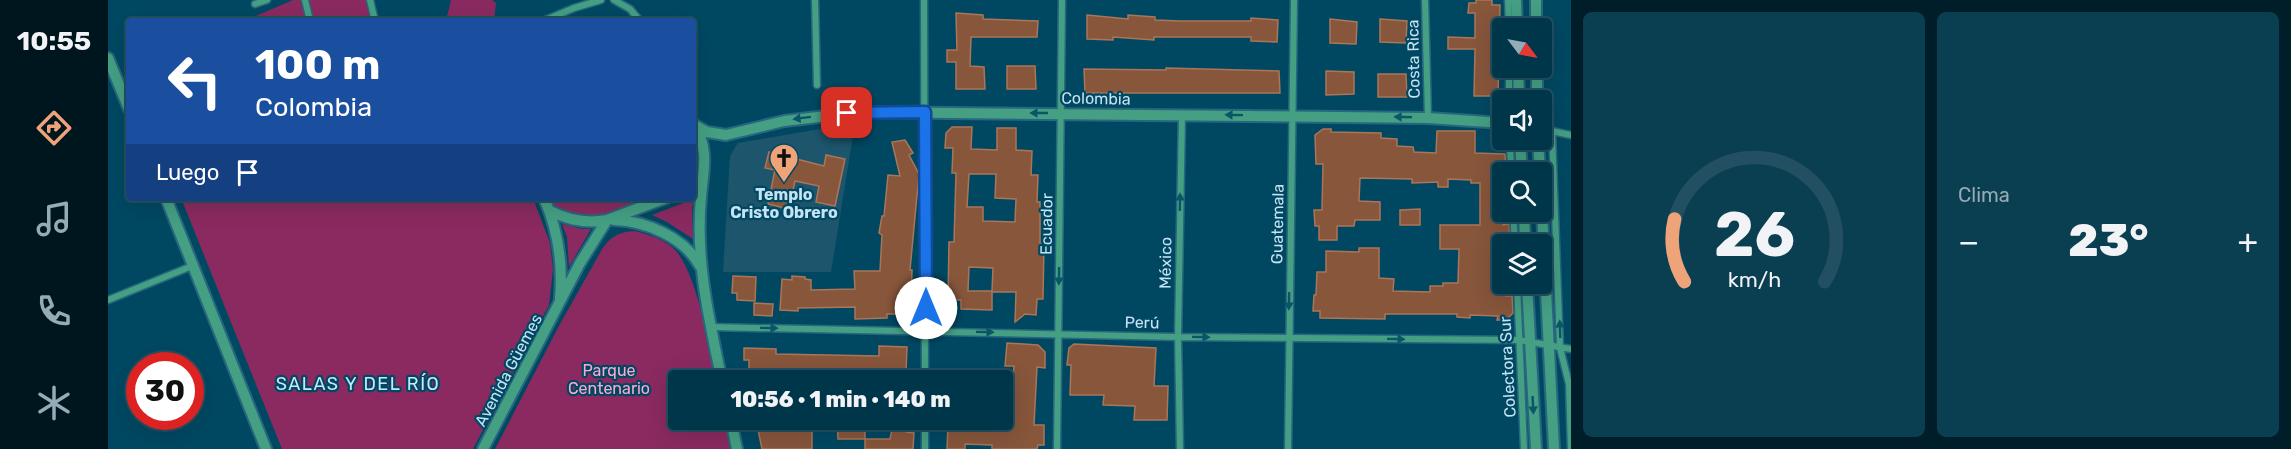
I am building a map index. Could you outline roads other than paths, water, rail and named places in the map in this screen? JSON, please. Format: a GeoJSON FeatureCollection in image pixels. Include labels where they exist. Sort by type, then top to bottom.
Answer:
{"type":"FeatureCollection","features":[{"type":"Feature","properties":{"kind":"street"},"geometry":{"type":"LineString","coordinates":[[255,4],[267,0]]}},
{"type":"Feature","properties":{"kind":"street"},"geometry":{"type":"LineString","coordinates":[[305,0],[309,18]]}},
{"type":"Feature","properties":{"kind":"street"},"geometry":{"type":"LineString","coordinates":[[370,0],[374,18]]}},
{"type":"Feature","properties":{"kind":"street"},"geometry":{"type":"LineString","coordinates":[[550,18],[602,0]]}},
{"type":"Feature","properties":{"kind":"street"},"geometry":{"type":"LineString","coordinates":[[614,0],[630,9],[638,18]]}},
{"type":"Feature","properties":{"kind":"street"},"geometry":{"type":"LineString","coordinates":[[815,0],[817,85]]}},
{"type":"Feature","properties":{"kind":"street"},"geometry":{"type":"LineString","coordinates":[[924,0],[925,370]]}},
{"type":"Feature","properties":{"kind":"street","name":"Ecuador"},"geometry":{"type":"LineString","coordinates":[[1057,449],[1062,0]]}},
{"type":"Feature","properties":{"kind":"street","name":"Guatemala"},"geometry":{"type":"LineString","coordinates":[[1288,449],[1294,0]]}},
{"type":"Feature","properties":{"kind":"street","name":"Costa Rica"},"geometry":{"type":"LineString","coordinates":[[1425,0],[1428,118]]}},
{"type":"Feature","properties":{"kind":"street"},"geometry":{"type":"LineString","coordinates":[[1508,0],[1509,18]]}},
{"type":"Feature","properties":{"kind":"street"},"geometry":{"type":"LineString","coordinates":[[1516,0],[1517,18]]}},
{"type":"Feature","properties":{"kind":"street"},"geometry":{"type":"LineString","coordinates":[[1536,0],[1536,18]]}},
{"type":"Feature","properties":{"kind":"street"},"geometry":{"type":"LineString","coordinates":[[108,58],[126,102]]}},
{"type":"Feature","properties":{"kind":"street","name":"Colombia"},"geometry":{"type":"LineString","coordinates":[[696,126],[707,132],[726,135],[784,121],[861,112],[1428,118],[1492,122]]}},
{"type":"Feature","properties":{"kind":"street","name":"México"},"geometry":{"type":"LineString","coordinates":[[1180,449],[1178,337],[1182,114]]}},
{"type":"Feature","properties":{"kind":"street"},"geometry":{"type":"LineString","coordinates":[[696,129],[703,141],[704,169],[699,236],[701,269],[720,370]]}},
{"type":"Feature","properties":{"kind":"street"},"geometry":{"type":"LineString","coordinates":[[1571,135],[1552,132],[1560,348],[1569,384],[1571,449]]}},
{"type":"Feature","properties":{"kind":"street"},"geometry":{"type":"LineString","coordinates":[[696,178],[704,169]]}},
{"type":"Feature","properties":{"kind":"street"},"geometry":{"type":"LineString","coordinates":[[167,201],[266,449]]}},
{"type":"Feature","properties":{"kind":"street"},"geometry":{"type":"LineString","coordinates":[[545,201],[559,245],[561,262],[559,305]]}},
{"type":"Feature","properties":{"kind":"street"},"geometry":{"type":"LineString","coordinates":[[607,220],[658,201]]}},
{"type":"Feature","properties":{"kind":"street"},"geometry":{"type":"LineString","coordinates":[[550,211],[576,220],[627,221],[670,237],[683,245],[701,269]]}},
{"type":"Feature","properties":{"kind":"street","name":"Avenida Güemes"},"geometry":{"type":"LineString","coordinates":[[483,449],[580,263],[607,220]]}},
{"type":"Feature","properties":{"kind":"street"},"geometry":{"type":"LineString","coordinates":[[1542,222],[1554,449]]}},
{"type":"Feature","properties":{"kind":"street"},"geometry":{"type":"LineString","coordinates":[[108,300],[192,266]]}},
{"type":"Feature","properties":{"kind":"street","name":"Colectora Sur"},"geometry":{"type":"LineString","coordinates":[[1518,294],[1525,341],[1524,449]]}},
{"type":"Feature","properties":{"kind":"street"},"geometry":{"type":"LineString","coordinates":[[1527,294],[1525,341],[1536,449]]}},
{"type":"Feature","properties":{"kind":"street","name":"Perú"},"geometry":{"type":"LineString","coordinates":[[711,327],[1178,337],[1525,341],[1571,349]]}},
{"type":"Feature","properties":{"kind":"street"},"geometry":{"type":"LineString","coordinates":[[732,430],[737,449]]}},
{"type":"Feature","properties":{"kind":"street"},"geometry":{"type":"LineString","coordinates":[[925,430],[925,449]]}},
{"type":"Feature","properties":{"kind":"place","name":"Templo Cristo Obrero"},"geometry":{"type":"Point","coordinates":[784,184]}},
{"type":"Feature","properties":{"kind":"district","name":"SALAS Y DEL RÍO"},"geometry":{"type":"Point","coordinates":[358,384]}},
{"type":"Feature","properties":{"kind":"park label","name":"Parque Centenario"},"geometry":{"type":"Point","coordinates":[609,379]}}]}
